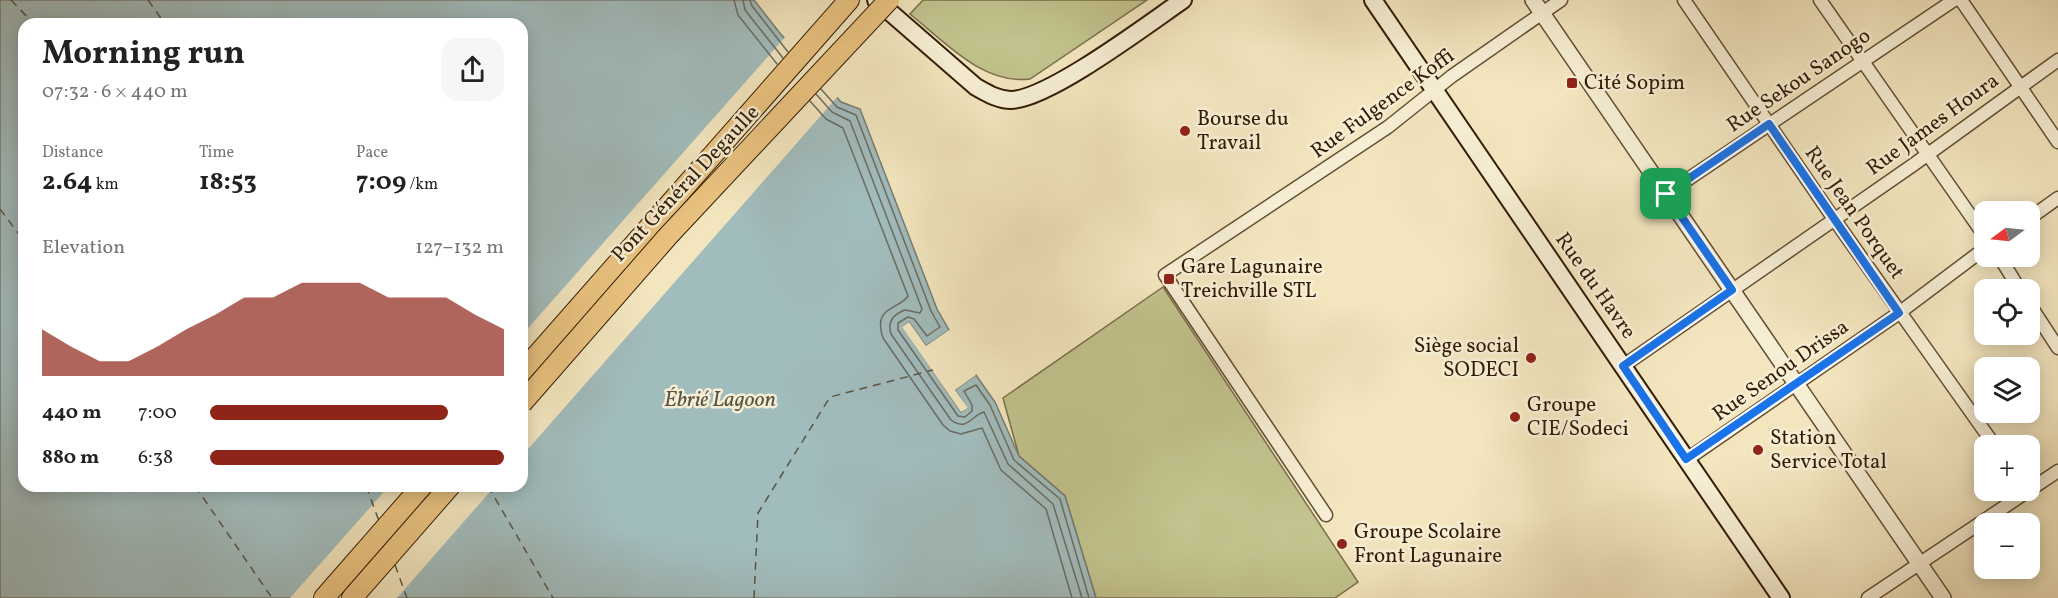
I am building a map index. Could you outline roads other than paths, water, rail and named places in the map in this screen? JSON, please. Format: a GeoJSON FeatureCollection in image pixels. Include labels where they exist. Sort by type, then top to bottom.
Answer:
{"type":"FeatureCollection","features":[{"type":"Feature","properties":{"kind":"highway","name":"Pont Général Degaulle"},"geometry":{"type":"LineString","coordinates":[[528,365],[849,0]]}},
{"type":"Feature","properties":{"kind":"highway","name":"Pont Général Degaulle"},"geometry":{"type":"LineString","coordinates":[[528,396],[668,236],[889,0]]}},
{"type":"Feature","properties":{"kind":"highway"},"geometry":{"type":"LineString","coordinates":[[324,598],[417,492]]}},
{"type":"Feature","properties":{"kind":"highway"},"geometry":{"type":"LineString","coordinates":[[352,598],[445,492]]}},
{"type":"Feature","properties":{"kind":"main road"},"geometry":{"type":"LineString","coordinates":[[876,0],[976,87],[992,96],[1011,99],[1035,95],[1059,82],[1183,0]]}},
{"type":"Feature","properties":{"kind":"main road","name":"Rue du Havre"},"geometry":{"type":"LineString","coordinates":[[1373,0],[1781,598]]}},
{"type":"Feature","properties":{"kind":"street","name":"Rue Fulgence Koffi"},"geometry":{"type":"LineString","coordinates":[[1326,515],[1166,275],[1304,186],[1388,127],[1537,6],[1561,0]]}},
{"type":"Feature","properties":{"kind":"street","name":"Rue Jean Porquet"},"geometry":{"type":"LineString","coordinates":[[1684,0],[1899,313],[1987,435]]}},
{"type":"Feature","properties":{"kind":"street"},"geometry":{"type":"LineString","coordinates":[[1820,0],[1974,221]]}},
{"type":"Feature","properties":{"kind":"street","name":"Rue Sekou Sanogo"},"geometry":{"type":"LineString","coordinates":[[1666,194],[1954,0]]}},
{"type":"Feature","properties":{"kind":"street"},"geometry":{"type":"LineString","coordinates":[[1961,0],[2058,142]]}},
{"type":"Feature","properties":{"kind":"street"},"geometry":{"type":"LineString","coordinates":[[1537,6],[1943,598]]}},
{"type":"Feature","properties":{"kind":"street","name":"Rue James Houra"},"geometry":{"type":"LineString","coordinates":[[1623,366],[2058,60]]}},
{"type":"Feature","properties":{"kind":"street"},"geometry":{"type":"LineString","coordinates":[[2040,211],[2058,198]]}},
{"type":"Feature","properties":{"kind":"street","name":"Rue Senou Drissa"},"geometry":{"type":"LineString","coordinates":[[1686,459],[1899,313],[1974,257]]}},
{"type":"Feature","properties":{"kind":"street"},"geometry":{"type":"LineString","coordinates":[[2040,320],[2058,348]]}},
{"type":"Feature","properties":{"kind":"street"},"geometry":{"type":"LineString","coordinates":[[2040,483],[2058,471]]}},
{"type":"Feature","properties":{"kind":"street"},"geometry":{"type":"LineString","coordinates":[[1868,598],[2012,501]]}},
{"type":"Feature","properties":{"kind":"water","name":"Ébrié Lagoon"},"geometry":{"type":"Polygon","coordinates":[[[0,0],[754,0],[841,102],[860,109],[937,309],[949,330],[926,346],[909,322],[903,327],[961,412],[967,408],[955,390],[976,375],[995,402],[1019,456],[1065,496],[1096,598],[0,598],[0,0]]]}},
{"type":"Feature","properties":{"kind":"place","name":"Cité Sopim"},"geometry":{"type":"Point","coordinates":[1572,83]}},
{"type":"Feature","properties":{"kind":"place","name":"Bourse du Travail"},"geometry":{"type":"Point","coordinates":[1185,131]}},
{"type":"Feature","properties":{"kind":"place","name":"Gare Lagunaire Treichville STL"},"geometry":{"type":"Point","coordinates":[1169,279]}},
{"type":"Feature","properties":{"kind":"place","name":"Siège social SODECI"},"geometry":{"type":"Point","coordinates":[1531,358]}},
{"type":"Feature","properties":{"kind":"place","name":"Groupe CIE/Sodeci"},"geometry":{"type":"Point","coordinates":[1515,417]}},
{"type":"Feature","properties":{"kind":"place","name":"Station Service Total"},"geometry":{"type":"Point","coordinates":[1758,450]}},
{"type":"Feature","properties":{"kind":"place","name":"Groupe Scolaire Front Lagunaire"},"geometry":{"type":"Point","coordinates":[1342,544]}}]}
